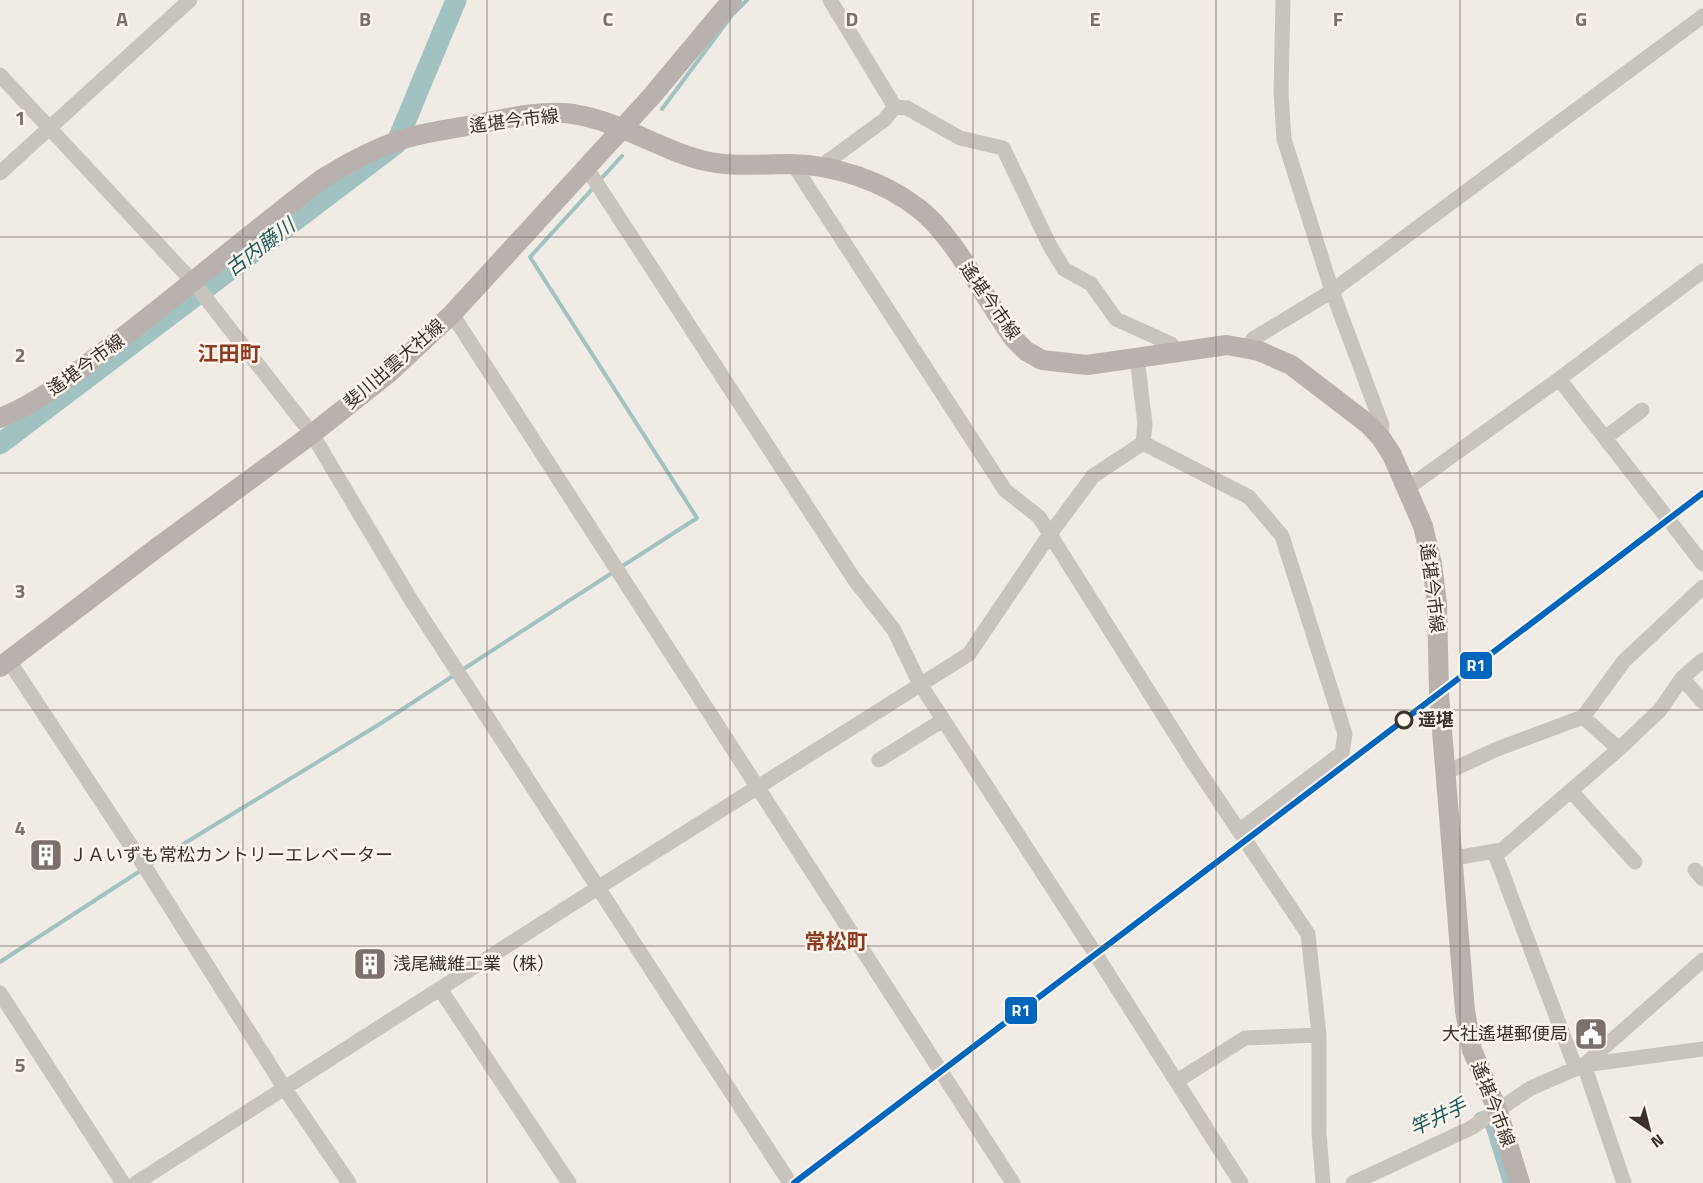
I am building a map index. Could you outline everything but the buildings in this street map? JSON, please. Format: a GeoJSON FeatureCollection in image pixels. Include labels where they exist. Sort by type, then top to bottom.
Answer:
{"type":"FeatureCollection","features":[{"type":"Feature","properties":{"kind":"main road","name":"斐川出雲大社線"},"geometry":{"type":"LineString","coordinates":[[4,664],[312,434],[389,373],[452,314],[657,90],[732,0]]}},
{"type":"Feature","properties":{"kind":"main road","name":"遙堪今市線"},"geometry":{"type":"LineString","coordinates":[[0,418],[46,394],[194,283],[276,213],[322,178],[349,162],[409,138],[540,114],[572,114],[622,128],[709,161],[738,165],[820,166],[866,179],[895,193],[919,209],[940,231],[998,317],[1026,351],[1042,360],[1087,365],[1227,345],[1248,348],[1276,357],[1291,365],[1368,424],[1381,438],[1392,455],[1423,526],[1432,564],[1437,603],[1439,694],[1466,1011],[1472,1050],[1497,1109],[1520,1183]]}},
{"type":"Feature","properties":{"kind":"street"},"geometry":{"type":"LineString","coordinates":[[0,172],[190,0]]}},
{"type":"Feature","properties":{"kind":"street"},"geometry":{"type":"LineString","coordinates":[[830,0],[895,107]]}},
{"type":"Feature","properties":{"kind":"street"},"geometry":{"type":"LineString","coordinates":[[1283,0],[1281,93],[1284,139],[1332,291],[1382,425],[1381,438]]}},
{"type":"Feature","properties":{"kind":"street"},"geometry":{"type":"LineString","coordinates":[[1248,348],[1253,339],[1332,291],[1703,16]]}},
{"type":"Feature","properties":{"kind":"street"},"geometry":{"type":"LineString","coordinates":[[0,75],[194,283],[312,434],[411,600],[790,1183]]}},
{"type":"Feature","properties":{"kind":"street"},"geometry":{"type":"LineString","coordinates":[[820,166],[884,120],[895,107]]}},
{"type":"Feature","properties":{"kind":"street"},"geometry":{"type":"LineString","coordinates":[[895,107],[907,108],[960,138],[1004,148],[1050,246],[1064,269],[1092,285],[1116,319],[1171,344],[1177,351]]}},
{"type":"Feature","properties":{"kind":"street"},"geometry":{"type":"LineString","coordinates":[[793,164],[1005,490],[1039,517],[1193,762],[1308,934],[1319,1035],[1319,1133],[1323,1183]]}},
{"type":"Feature","properties":{"kind":"street"},"geometry":{"type":"LineString","coordinates":[[586,166],[854,579],[894,630],[920,684],[1241,1183]]}},
{"type":"Feature","properties":{"kind":"street"},"geometry":{"type":"LineString","coordinates":[[1406,489],[1559,379],[1703,271]]}},
{"type":"Feature","properties":{"kind":"street"},"geometry":{"type":"LineString","coordinates":[[452,314],[1013,1183]]}},
{"type":"Feature","properties":{"kind":"street"},"geometry":{"type":"LineString","coordinates":[[1137,358],[1145,424],[1143,443]]}},
{"type":"Feature","properties":{"kind":"street"},"geometry":{"type":"LineString","coordinates":[[1559,379],[1703,564]]}},
{"type":"Feature","properties":{"kind":"street"},"geometry":{"type":"LineString","coordinates":[[1605,438],[1642,410]]}},
{"type":"Feature","properties":{"kind":"street"},"geometry":{"type":"LineString","coordinates":[[136,1183],[969,654],[1050,534],[1094,476],[1143,443]]}},
{"type":"Feature","properties":{"kind":"street"},"geometry":{"type":"LineString","coordinates":[[1143,443],[1249,497],[1282,536],[1346,734],[1342,753],[1239,831]]}},
{"type":"Feature","properties":{"kind":"street"},"geometry":{"type":"LineString","coordinates":[[1445,773],[1497,749],[1583,717],[1624,661],[1703,587]]}},
{"type":"Feature","properties":{"kind":"street"},"geometry":{"type":"LineString","coordinates":[[1454,858],[1502,850],[1619,749],[1660,710],[1682,678],[1703,660]]}},
{"type":"Feature","properties":{"kind":"street"},"geometry":{"type":"LineString","coordinates":[[4,664],[143,864],[285,1089],[349,1183]]}},
{"type":"Feature","properties":{"kind":"street"},"geometry":{"type":"LineString","coordinates":[[1682,678],[1703,702]]}},
{"type":"Feature","properties":{"kind":"street"},"geometry":{"type":"LineString","coordinates":[[1583,717],[1619,749]]}},
{"type":"Feature","properties":{"kind":"street"},"geometry":{"type":"LineString","coordinates":[[879,760],[943,720]]}},
{"type":"Feature","properties":{"kind":"street"},"geometry":{"type":"LineString","coordinates":[[1571,791],[1635,862]]}},
{"type":"Feature","properties":{"kind":"street"},"geometry":{"type":"LineString","coordinates":[[1494,851],[1624,1183]]}},
{"type":"Feature","properties":{"kind":"street"},"geometry":{"type":"LineString","coordinates":[[1580,1067],[1703,960]]}},
{"type":"Feature","properties":{"kind":"street"},"geometry":{"type":"LineString","coordinates":[[440,989],[569,1183]]}},
{"type":"Feature","properties":{"kind":"street"},"geometry":{"type":"LineString","coordinates":[[0,993],[123,1183]]}},
{"type":"Feature","properties":{"kind":"street"},"geometry":{"type":"LineString","coordinates":[[1177,1081],[1245,1038],[1319,1035]]}},
{"type":"Feature","properties":{"kind":"street"},"geometry":{"type":"LineString","coordinates":[[1353,1183],[1471,1128],[1531,1088],[1580,1067],[1703,1049]]}},
{"type":"Feature","properties":{"kind":"waterway","name":"古内藤川"},"geometry":{"type":"LineString","coordinates":[[0,444],[396,144],[456,0]]}},
{"type":"Feature","properties":{"kind":"waterway"},"geometry":{"type":"LineString","coordinates":[[662,109],[732,15],[747,0]]}},
{"type":"Feature","properties":{"kind":"waterway"},"geometry":{"type":"LineString","coordinates":[[600,180],[622,156]]}},
{"type":"Feature","properties":{"kind":"waterway"},"geometry":{"type":"LineString","coordinates":[[595,186],[530,257],[697,518],[621,567]]}},
{"type":"Feature","properties":{"kind":"waterway"},"geometry":{"type":"LineString","coordinates":[[462,670],[615,571]]}},
{"type":"Feature","properties":{"kind":"waterway"},"geometry":{"type":"LineString","coordinates":[[149,865],[383,722],[456,674]]}},
{"type":"Feature","properties":{"kind":"waterway"},"geometry":{"type":"LineString","coordinates":[[0,962],[143,869]]}},
{"type":"Feature","properties":{"kind":"waterway","name":"竿井手"},"geometry":{"type":"LineString","coordinates":[[1480,1118],[1486,1116],[1492,1128],[1509,1183]]}},
{"type":"Feature","properties":{"kind":"transit line","name":"R1"},"geometry":{"type":"LineString","coordinates":[[794,1183],[1703,493]]}},
{"type":"Feature","properties":{"kind":"place","name":"遥堪"},"geometry":{"type":"Point","coordinates":[1404,720]}},
{"type":"Feature","properties":{"kind":"place","name":"ＪＡいずも常松カントリーエレベーター"},"geometry":{"type":"Point","coordinates":[46,855]}},
{"type":"Feature","properties":{"kind":"place","name":"浅尾繊維工業（株）"},"geometry":{"type":"Point","coordinates":[370,964]}},
{"type":"Feature","properties":{"kind":"place","name":"大社遙堪郵便局"},"geometry":{"type":"Point","coordinates":[1591,1034]}},
{"type":"Feature","properties":{"kind":"district","name":"江田町"},"geometry":{"type":"Point","coordinates":[229,354]}},
{"type":"Feature","properties":{"kind":"district","name":"常松町"},"geometry":{"type":"Point","coordinates":[836,942]}}]}
